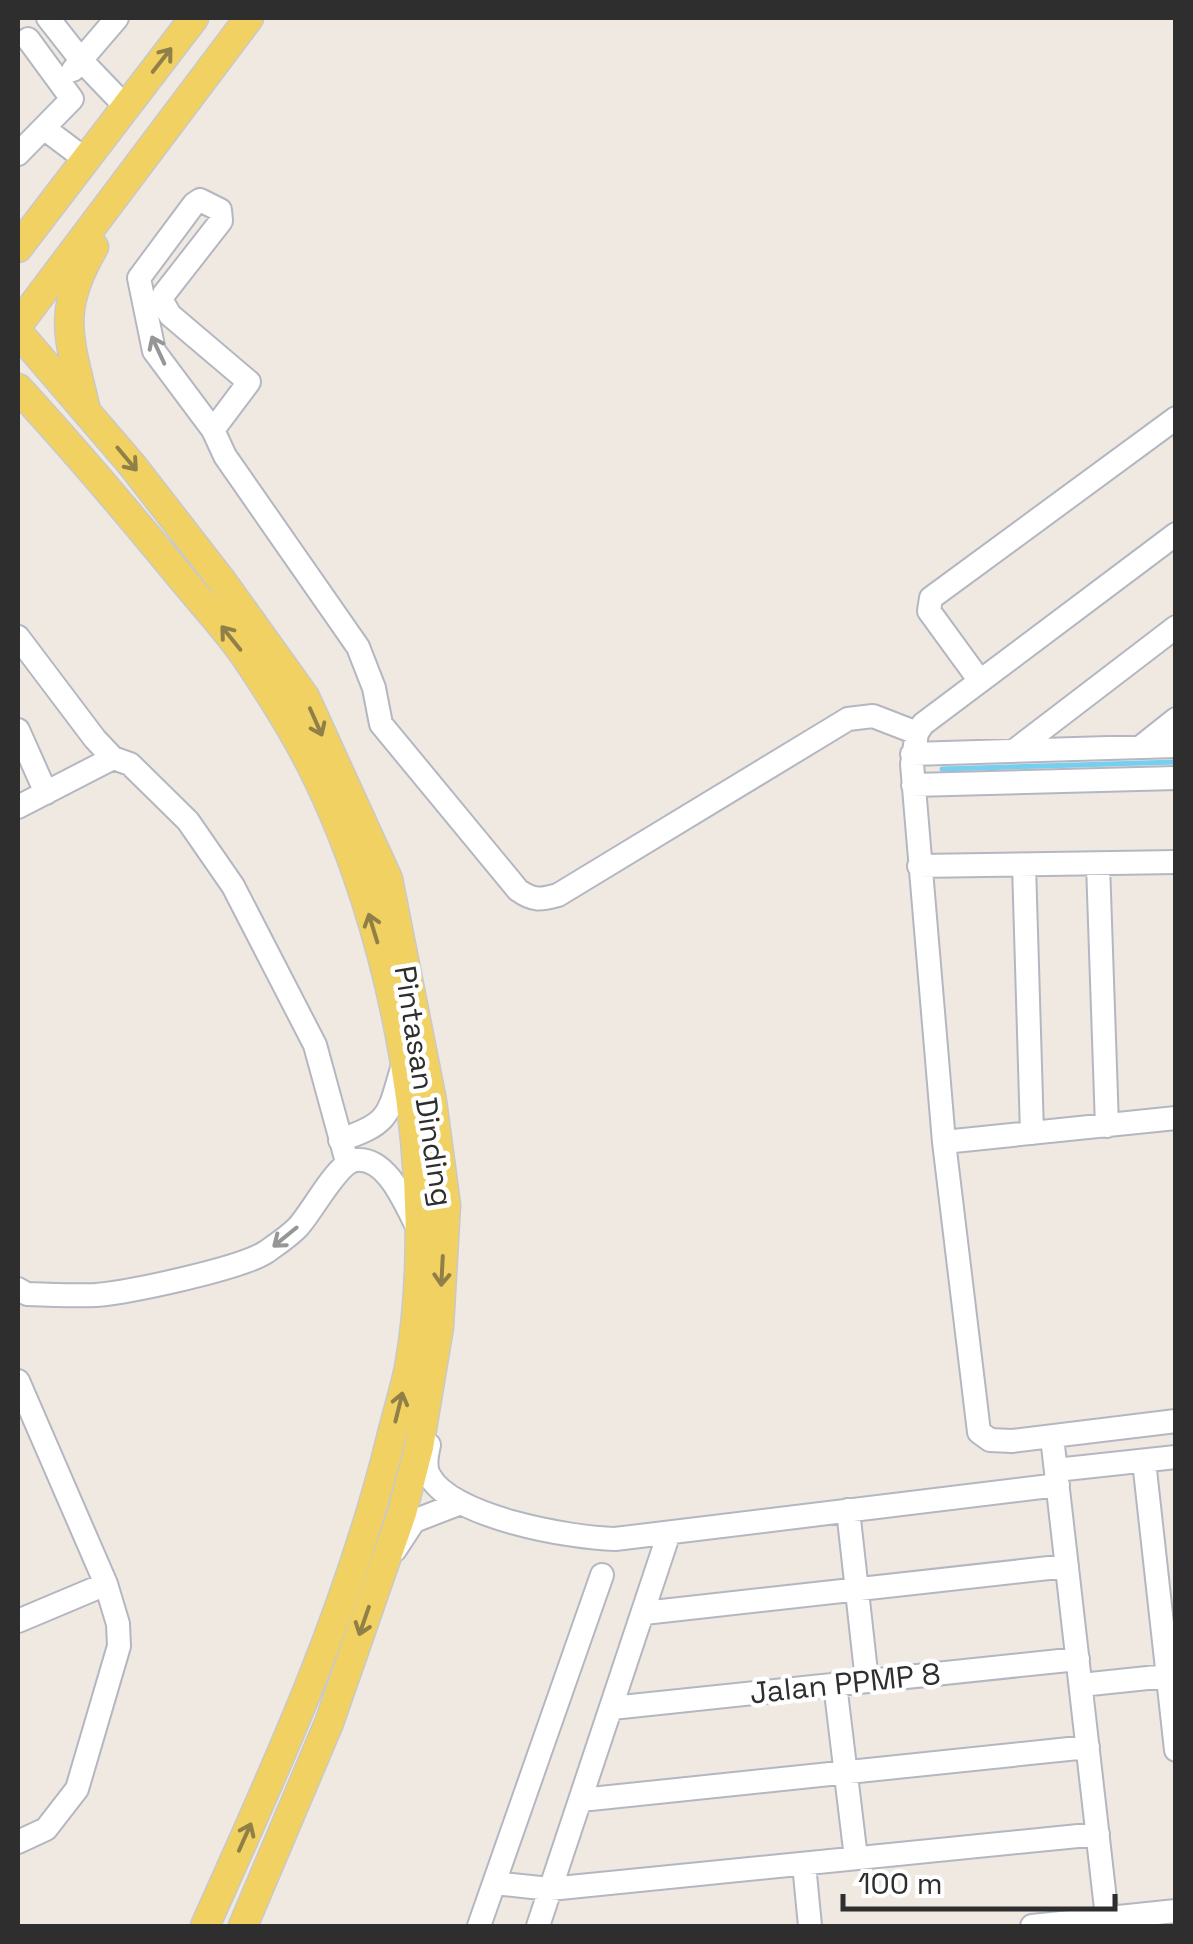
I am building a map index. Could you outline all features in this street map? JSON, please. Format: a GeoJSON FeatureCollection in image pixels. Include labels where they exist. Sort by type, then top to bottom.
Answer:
{"type":"FeatureCollection","features":[{"type":"Feature","properties":{"kind":"main road"},"geometry":{"type":"LineString","coordinates":[[18,248],[194,18]]}},
{"type":"Feature","properties":{"kind":"main road"},"geometry":{"type":"LineString","coordinates":[[18,325],[250,18]]}},
{"type":"Feature","properties":{"kind":"main road"},"geometry":{"type":"LineString","coordinates":[[87,412],[70,341],[67,308],[76,277],[150,150]]}},
{"type":"Feature","properties":{"kind":"main road"},"geometry":{"type":"LineString","coordinates":[[18,223],[65,186]]}},
{"type":"Feature","properties":{"kind":"main road","name":"Pintasan Dinding"},"geometry":{"type":"LineString","coordinates":[[18,332],[222,581],[305,697],[388,879],[432,1101],[446,1205],[438,1327],[419,1447],[402,1513],[329,1723],[244,1926]]}},
{"type":"Feature","properties":{"kind":"main road","name":"Pintasan Dinding"},"geometry":{"type":"LineString","coordinates":[[18,388],[85,461],[251,663],[310,763],[354,866],[374,928],[403,1064],[419,1169],[420,1231],[408,1367],[375,1502],[349,1585],[286,1746],[205,1926]]}},
{"type":"Feature","properties":{"kind":"main road"},"geometry":{"type":"LineString","coordinates":[[18,421],[85,461]]}},
{"type":"Feature","properties":{"kind":"street"},"geometry":{"type":"LineString","coordinates":[[48,18],[125,106]]}},
{"type":"Feature","properties":{"kind":"street"},"geometry":{"type":"LineString","coordinates":[[62,84],[116,18]]}},
{"type":"Feature","properties":{"kind":"street"},"geometry":{"type":"LineString","coordinates":[[18,154],[71,103],[72,96],[28,39]]}},
{"type":"Feature","properties":{"kind":"street"},"geometry":{"type":"LineString","coordinates":[[45,130],[85,159]]}},
{"type":"Feature","properties":{"kind":"street"},"geometry":{"type":"LineString","coordinates":[[213,430],[249,382],[170,315],[162,301],[221,220],[220,210],[200,200],[140,274],[154,351],[213,430],[225,456],[358,648],[374,688],[381,724],[529,899],[558,895],[848,720],[873,716],[915,744],[1014,751],[1176,746]]}},
{"type":"Feature","properties":{"kind":"street"},"geometry":{"type":"LineString","coordinates":[[980,681],[929,611],[932,598],[1176,418]]}},
{"type":"Feature","properties":{"kind":"street"},"geometry":{"type":"LineString","coordinates":[[1176,534],[922,724],[915,744],[913,785],[944,1142],[979,1432],[990,1440],[1052,1437],[1176,1421]]}},
{"type":"Feature","properties":{"kind":"street"},"geometry":{"type":"LineString","coordinates":[[1014,751],[1176,626]]}},
{"type":"Feature","properties":{"kind":"street"},"geometry":{"type":"LineString","coordinates":[[18,637],[113,758],[130,764],[188,821],[233,886],[315,1044],[344,1151],[382,1170],[391,1179],[420,1231]]}},
{"type":"Feature","properties":{"kind":"street"},"geometry":{"type":"LineString","coordinates":[[1142,746],[1176,719]]}},
{"type":"Feature","properties":{"kind":"street"},"geometry":{"type":"LineString","coordinates":[[18,730],[46,793]]}},
{"type":"Feature","properties":{"kind":"street"},"geometry":{"type":"LineString","coordinates":[[18,807],[113,758]]}},
{"type":"Feature","properties":{"kind":"street"},"geometry":{"type":"LineString","coordinates":[[913,785],[1176,778]]}},
{"type":"Feature","properties":{"kind":"street"},"geometry":{"type":"LineString","coordinates":[[919,866],[1176,862]]}},
{"type":"Feature","properties":{"kind":"street"},"geometry":{"type":"LineString","coordinates":[[1098,864],[1107,1126]]}},
{"type":"Feature","properties":{"kind":"street"},"geometry":{"type":"LineString","coordinates":[[1024,865],[1032,1133]]}},
{"type":"Feature","properties":{"kind":"street"},"geometry":{"type":"LineString","coordinates":[[18,1288],[27,1294],[99,1294],[227,1268],[263,1254],[296,1229],[344,1151],[383,1120],[403,1064]]}},
{"type":"Feature","properties":{"kind":"street"},"geometry":{"type":"LineString","coordinates":[[944,1142],[1176,1118]]}},
{"type":"Feature","properties":{"kind":"street"},"geometry":{"type":"LineString","coordinates":[[438,1327],[438,1387],[426,1471],[458,1504],[559,1535],[614,1539],[669,1533],[848,1510],[1176,1457]]}},
{"type":"Feature","properties":{"kind":"street"},"geometry":{"type":"LineString","coordinates":[[18,1381],[106,1584],[118,1624],[118,1646],[77,1789],[46,1830],[18,1842]]}},
{"type":"Feature","properties":{"kind":"street"},"geometry":{"type":"LineString","coordinates":[[1052,1437],[1108,1922]]}},
{"type":"Feature","properties":{"kind":"street"},"geometry":{"type":"LineString","coordinates":[[1144,1460],[1172,1675],[1176,1750]]}},
{"type":"Feature","properties":{"kind":"street"},"geometry":{"type":"LineString","coordinates":[[379,1577],[414,1521],[458,1504]]}},
{"type":"Feature","properties":{"kind":"street"},"geometry":{"type":"LineString","coordinates":[[848,1510],[867,1681]]}},
{"type":"Feature","properties":{"kind":"street"},"geometry":{"type":"LineString","coordinates":[[538,1926],[669,1533]]}},
{"type":"Feature","properties":{"kind":"street"},"geometry":{"type":"LineString","coordinates":[[644,1612],[1067,1566]]}},
{"type":"Feature","properties":{"kind":"street"},"geometry":{"type":"LineString","coordinates":[[479,1926],[602,1576]]}},
{"type":"Feature","properties":{"kind":"street"},"geometry":{"type":"LineString","coordinates":[[18,1621],[106,1584]]}},
{"type":"Feature","properties":{"kind":"street","name":"Jalan PPMP 8"},"geometry":{"type":"LineString","coordinates":[[612,1708],[1078,1659]]}},
{"type":"Feature","properties":{"kind":"street"},"geometry":{"type":"LineString","coordinates":[[1081,1685],[1172,1675]]}},
{"type":"Feature","properties":{"kind":"street"},"geometry":{"type":"LineString","coordinates":[[835,1684],[856,1858]]}},
{"type":"Feature","properties":{"kind":"street"},"geometry":{"type":"LineString","coordinates":[[581,1800],[1088,1746]]}},
{"type":"Feature","properties":{"kind":"street"},"geometry":{"type":"LineString","coordinates":[[260,1926],[285,1828]]}},
{"type":"Feature","properties":{"kind":"street"},"geometry":{"type":"LineString","coordinates":[[494,1883],[550,1889],[1098,1834]]}},
{"type":"Feature","properties":{"kind":"street"},"geometry":{"type":"LineString","coordinates":[[804,1864],[810,1926]]}},
{"type":"Feature","properties":{"kind":"street"},"geometry":{"type":"LineString","coordinates":[[1032,1926],[1108,1922],[1176,1910]]}},
{"type":"Feature","properties":{"kind":"waterway"},"geometry":{"type":"LineString","coordinates":[[942,769],[1176,762]]}}]}
